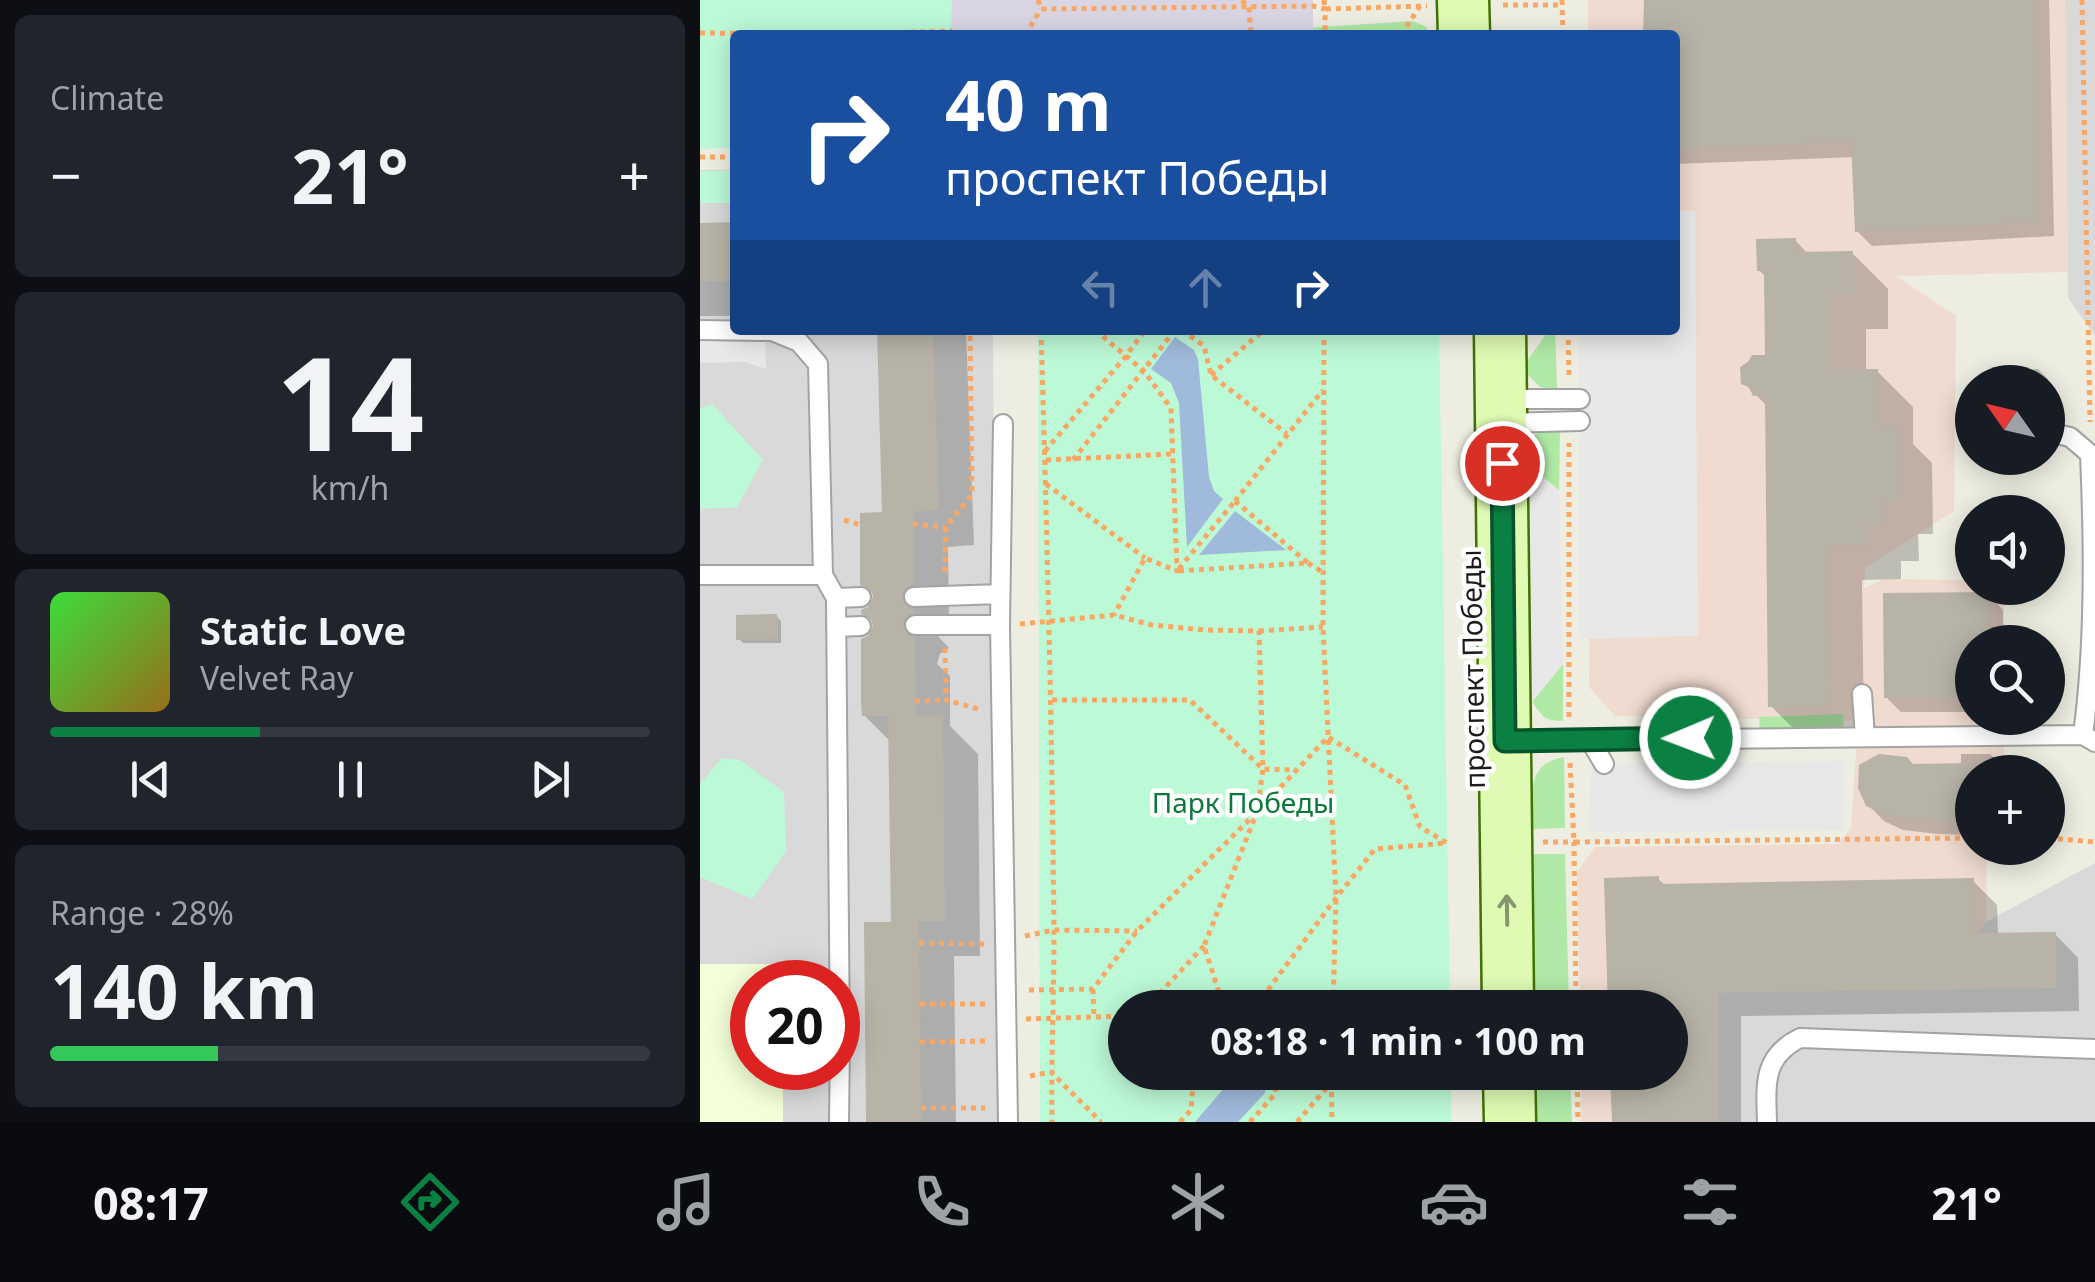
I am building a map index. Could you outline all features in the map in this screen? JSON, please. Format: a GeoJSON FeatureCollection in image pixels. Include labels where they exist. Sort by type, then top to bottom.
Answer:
{"type":"FeatureCollection","features":[{"type":"Feature","properties":{"kind":"main road","name":"проспект Победы"},"geometry":{"type":"LineString","coordinates":[[1467,335],[1476,990]]}},
{"type":"Feature","properties":{"kind":"main road","name":"проспект Победы"},"geometry":{"type":"LineString","coordinates":[[1500,335],[1508,990]]}},
{"type":"Feature","properties":{"kind":"main road"},"geometry":{"type":"LineString","coordinates":[[1476,1090],[1477,1122]]}},
{"type":"Feature","properties":{"kind":"main road"},"geometry":{"type":"LineString","coordinates":[[1509,1090],[1510,1122]]}},
{"type":"Feature","properties":{"kind":"lane"},"geometry":{"type":"LineString","coordinates":[[700,330],[730,330]]}},
{"type":"Feature","properties":{"kind":"lane"},"geometry":{"type":"LineString","coordinates":[[782,335],[799,342],[818,364],[823,575],[836,598],[839,1122]]}},
{"type":"Feature","properties":{"kind":"lane"},"geometry":{"type":"LineString","coordinates":[[1501,411],[1575,399]]}},
{"type":"Feature","properties":{"kind":"lane"},"geometry":{"type":"LineString","coordinates":[[1501,411],[1574,422]]}},
{"type":"Feature","properties":{"kind":"lane"},"geometry":{"type":"LineString","coordinates":[[1003,424],[1000,625],[1008,1122]]}},
{"type":"Feature","properties":{"kind":"lane"},"geometry":{"type":"LineString","coordinates":[[1505,741],[1690,738],[1822,746],[1865,737],[2089,738],[2095,562],[2090,454],[2065,437]]}},
{"type":"Feature","properties":{"kind":"lane"},"geometry":{"type":"LineString","coordinates":[[700,574],[823,575]]}},
{"type":"Feature","properties":{"kind":"lane"},"geometry":{"type":"LineString","coordinates":[[914,597],[1000,594]]}},
{"type":"Feature","properties":{"kind":"lane"},"geometry":{"type":"LineString","coordinates":[[836,598],[860,598]]}},
{"type":"Feature","properties":{"kind":"lane"},"geometry":{"type":"LineString","coordinates":[[914,625],[1000,625]]}},
{"type":"Feature","properties":{"kind":"lane"},"geometry":{"type":"LineString","coordinates":[[836,627],[861,626]]}},
{"type":"Feature","properties":{"kind":"lane"},"geometry":{"type":"LineString","coordinates":[[1862,694],[1865,737]]}},
{"type":"Feature","properties":{"kind":"lane"},"geometry":{"type":"LineString","coordinates":[[1590,740],[1604,764]]}},
{"type":"Feature","properties":{"kind":"lane"},"geometry":{"type":"LineString","coordinates":[[1767,1122],[1766,1083],[1773,1059],[1786,1045],[1800,1038],[2095,1049]]}},
{"type":"Feature","properties":{"kind":"path"},"geometry":{"type":"LineString","coordinates":[[1038,0],[1041,9]]}},
{"type":"Feature","properties":{"kind":"path"},"geometry":{"type":"LineString","coordinates":[[1242,0],[1252,8]]}},
{"type":"Feature","properties":{"kind":"path"},"geometry":{"type":"LineString","coordinates":[[1251,30],[1252,8],[1259,0]]}},
{"type":"Feature","properties":{"kind":"path"},"geometry":{"type":"LineString","coordinates":[[1324,0],[1325,30]]}},
{"type":"Feature","properties":{"kind":"path"},"geometry":{"type":"LineString","coordinates":[[2082,0],[2090,454]]}},
{"type":"Feature","properties":{"kind":"path"},"geometry":{"type":"LineString","coordinates":[[1484,15],[1562,2],[1563,30]]}},
{"type":"Feature","properties":{"kind":"path"},"geometry":{"type":"LineString","coordinates":[[1041,9],[1420,6],[1405,30]]}},
{"type":"Feature","properties":{"kind":"path"},"geometry":{"type":"LineString","coordinates":[[1028,30],[1041,9]]}},
{"type":"Feature","properties":{"kind":"path"},"geometry":{"type":"LineString","coordinates":[[700,33],[730,33]]}},
{"type":"Feature","properties":{"kind":"path"},"geometry":{"type":"LineString","coordinates":[[700,157],[730,157]]}},
{"type":"Feature","properties":{"kind":"path"},"geometry":{"type":"LineString","coordinates":[[944,595],[946,527],[972,494],[970,335]]}},
{"type":"Feature","properties":{"kind":"path"},"geometry":{"type":"LineString","coordinates":[[1041,335],[1052,700],[1052,1122]]}},
{"type":"Feature","properties":{"kind":"path"},"geometry":{"type":"LineString","coordinates":[[1101,335],[1144,372],[1170,408],[1177,571]]}},
{"type":"Feature","properties":{"kind":"path"},"geometry":{"type":"LineString","coordinates":[[1045,456],[1141,335]]}},
{"type":"Feature","properties":{"kind":"path"},"geometry":{"type":"LineString","coordinates":[[1074,460],[1174,335]]}},
{"type":"Feature","properties":{"kind":"path"},"geometry":{"type":"LineString","coordinates":[[1186,335],[1204,346],[1211,375],[1287,434]]}},
{"type":"Feature","properties":{"kind":"path"},"geometry":{"type":"LineString","coordinates":[[1211,375],[1258,335]]}},
{"type":"Feature","properties":{"kind":"path"},"geometry":{"type":"LineString","coordinates":[[1324,335],[1323,627],[1336,898],[1333,990]]}},
{"type":"Feature","properties":{"kind":"path"},"geometry":{"type":"LineString","coordinates":[[1569,335],[1575,399]]}},
{"type":"Feature","properties":{"kind":"path"},"geometry":{"type":"LineString","coordinates":[[1177,571],[1323,390]]}},
{"type":"Feature","properties":{"kind":"path"},"geometry":{"type":"LineString","coordinates":[[1574,422],[1569,741],[1574,842],[1955,838]]}},
{"type":"Feature","properties":{"kind":"path"},"geometry":{"type":"LineString","coordinates":[[1045,456],[1074,460],[1173,454]]}},
{"type":"Feature","properties":{"kind":"path"},"geometry":{"type":"LineString","coordinates":[[1046,484],[1145,558],[1177,571],[1308,563]]}},
{"type":"Feature","properties":{"kind":"path"},"geometry":{"type":"LineString","coordinates":[[1236,501],[1324,574]]}},
{"type":"Feature","properties":{"kind":"path"},"geometry":{"type":"LineString","coordinates":[[914,524],[946,527]]}},
{"type":"Feature","properties":{"kind":"path"},"geometry":{"type":"LineString","coordinates":[[1114,615],[1145,558]]}},
{"type":"Feature","properties":{"kind":"path"},"geometry":{"type":"LineString","coordinates":[[1000,625],[1114,615],[1152,625],[1206,630],[1323,627]]}},
{"type":"Feature","properties":{"kind":"path"},"geometry":{"type":"LineString","coordinates":[[944,626],[946,700]]}},
{"type":"Feature","properties":{"kind":"path"},"geometry":{"type":"LineString","coordinates":[[1163,990],[1204,946],[1257,812],[1263,769],[1259,631]]}},
{"type":"Feature","properties":{"kind":"path"},"geometry":{"type":"LineString","coordinates":[[916,701],[946,700],[983,710]]}},
{"type":"Feature","properties":{"kind":"path"},"geometry":{"type":"LineString","coordinates":[[1052,700],[1190,700],[1263,769],[1296,770]]}},
{"type":"Feature","properties":{"kind":"path"},"geometry":{"type":"LineString","coordinates":[[1094,1018],[1093,989],[1136,931],[1328,736]]}},
{"type":"Feature","properties":{"kind":"path"},"geometry":{"type":"LineString","coordinates":[[1268,990],[1375,849],[1447,843],[1420,827],[1405,785],[1328,736]]}},
{"type":"Feature","properties":{"kind":"path"},"geometry":{"type":"LineString","coordinates":[[2065,839],[2095,842]]}},
{"type":"Feature","properties":{"kind":"path"},"geometry":{"type":"LineString","coordinates":[[1054,930],[1136,931]]}},
{"type":"Feature","properties":{"kind":"path"},"geometry":{"type":"LineString","coordinates":[[984,944],[984,959]]}},
{"type":"Feature","properties":{"kind":"path"},"geometry":{"type":"LineString","coordinates":[[1204,946],[1218,990]]}},
{"type":"Feature","properties":{"kind":"path"},"geometry":{"type":"LineString","coordinates":[[984,989],[984,1004]]}},
{"type":"Feature","properties":{"kind":"path"},"geometry":{"type":"LineString","coordinates":[[1054,990],[1093,989]]}},
{"type":"Feature","properties":{"kind":"path"},"geometry":{"type":"LineString","coordinates":[[1054,1018],[1108,1017]]}},
{"type":"Feature","properties":{"kind":"path"},"geometry":{"type":"LineString","coordinates":[[984,1024],[984,1043]]}},
{"type":"Feature","properties":{"kind":"path"},"geometry":{"type":"LineString","coordinates":[[1051,1072],[1100,1122]]}},
{"type":"Feature","properties":{"kind":"path"},"geometry":{"type":"LineString","coordinates":[[1180,1122],[1191,1110],[1193,1090]]}},
{"type":"Feature","properties":{"kind":"path"},"geometry":{"type":"LineString","coordinates":[[1250,1122],[1275,1090]]}},
{"type":"Feature","properties":{"kind":"path"},"geometry":{"type":"LineString","coordinates":[[1297,1122],[1325,1090]]}},
{"type":"Feature","properties":{"kind":"path"},"geometry":{"type":"LineString","coordinates":[[1331,1090],[1332,1122]]}},
{"type":"Feature","properties":{"kind":"path"},"geometry":{"type":"LineString","coordinates":[[1577,1090],[1578,1122]]}},
{"type":"Feature","properties":{"kind":"path"},"geometry":{"type":"LineString","coordinates":[[985,1095],[986,1122]]}},
{"type":"Feature","properties":{"kind":"path"},"geometry":{"type":"LineString","coordinates":[[921,1108],[986,1108]]}},
{"type":"Feature","properties":{"kind":"shaded area"},"geometry":{"type":"Polygon","coordinates":[[[952,0],[1313,0],[1313,30],[951,30],[952,0]]]}},
{"type":"Feature","properties":{"kind":"shaded area"},"geometry":{"type":"Polygon","coordinates":[[[1588,0],[2065,0],[2068,272],[1896,276],[1956,316],[1954,511],[1865,568],[1864,588],[1884,579],[1955,580],[1955,605],[2004,605],[2004,625],[1955,625],[1955,735],[2004,735],[2004,755],[1955,755],[1955,865],[1987,865],[1986,922],[1966,945],[1668,944],[1669,990],[1580,990],[1577,872],[1595,847],[1837,844],[1851,829],[1858,721],[1615,716],[1589,687],[1591,335],[1680,335],[1680,30],[1588,30],[1588,0]]]}},
{"type":"Feature","properties":{"kind":"shaded area"},"geometry":{"type":"Polygon","coordinates":[[[2065,0],[2095,0],[2095,336],[2068,298],[2065,0]]]}},
{"type":"Feature","properties":{"kind":"shaded area"},"geometry":{"type":"Polygon","coordinates":[[[700,170],[730,170],[730,335],[993,335],[997,1122],[700,1122],[700,170]]]}},
{"type":"Feature","properties":{"kind":"shaded area"},"geometry":{"type":"Polygon","coordinates":[[[1680,211],[1695,211],[1698,636],[1579,639],[1579,335],[1680,335],[1680,211]]]}},
{"type":"Feature","properties":{"kind":"shaded area"},"geometry":{"type":"Polygon","coordinates":[[[700,341],[765,342],[766,369],[745,362],[700,363],[700,341]]]}},
{"type":"Feature","properties":{"kind":"shaded area"},"geometry":{"type":"Polygon","coordinates":[[[1530,467],[1559,490],[1563,664],[1532,702],[1530,467]]]}},
{"type":"Feature","properties":{"kind":"shaded area"},"geometry":{"type":"Polygon","coordinates":[[[1845,761],[1844,830],[1587,832],[1592,764],[1845,761]]]}},
{"type":"Feature","properties":{"kind":"shaded area"},"geometry":{"type":"Polygon","coordinates":[[[2095,863],[2095,1122],[1670,1122],[1670,1090],[1688,1090],[1688,990],[1669,990],[1668,944],[1965,945],[1986,922],[2095,863]]]}},
{"type":"Feature","properties":{"kind":"shaded area"},"geometry":{"type":"Polygon","coordinates":[[[700,964],[730,964],[730,1090],[783,1090],[783,1122],[700,1122],[700,964]]]}},
{"type":"Feature","properties":{"kind":"shaded area"},"geometry":{"type":"Polygon","coordinates":[[[1581,1090],[1670,1090],[1670,1122],[1581,1122],[1581,1090]]]}},
{"type":"Feature","properties":{"kind":"green space"},"geometry":{"type":"Polygon","coordinates":[[[700,0],[952,0],[952,30],[730,30],[730,148],[700,149],[700,0]]]}},
{"type":"Feature","properties":{"kind":"green space"},"geometry":{"type":"Polygon","coordinates":[[[1412,21],[1428,30],[1304,30],[1412,21]]]}},
{"type":"Feature","properties":{"kind":"green space"},"geometry":{"type":"Polygon","coordinates":[[[700,171],[730,171],[730,203],[700,203],[700,171]]]}},
{"type":"Feature","properties":{"kind":"green space","name":"Парк Победы"},"geometry":{"type":"Polygon","coordinates":[[[1038,335],[1439,335],[1450,990],[1108,990],[1108,1090],[1451,1090],[1451,1122],[1040,1122],[1038,335]]]}},
{"type":"Feature","properties":{"kind":"green space"},"geometry":{"type":"Polygon","coordinates":[[[1545,335],[1555,335],[1557,389],[1540,387],[1525,372],[1525,364],[1545,335]]]}},
{"type":"Feature","properties":{"kind":"green space"},"geometry":{"type":"Polygon","coordinates":[[[712,404],[763,460],[737,507],[700,509],[700,408],[712,404]]]}},
{"type":"Feature","properties":{"kind":"green space"},"geometry":{"type":"Polygon","coordinates":[[[1560,429],[1559,490],[1530,467],[1531,442],[1536,434],[1560,429]]]}},
{"type":"Feature","properties":{"kind":"green space"},"geometry":{"type":"Polygon","coordinates":[[[1563,664],[1563,721],[1551,720],[1532,702],[1563,664]]]}},
{"type":"Feature","properties":{"kind":"green space"},"geometry":{"type":"Polygon","coordinates":[[[1843,714],[1844,732],[1760,733],[1759,717],[1843,714]]]}},
{"type":"Feature","properties":{"kind":"green space"},"geometry":{"type":"Polygon","coordinates":[[[1564,757],[1565,828],[1533,829],[1532,794],[1537,774],[1551,761],[1564,757]]]}},
{"type":"Feature","properties":{"kind":"green space"},"geometry":{"type":"Polygon","coordinates":[[[722,758],[740,760],[784,792],[786,852],[752,899],[700,877],[700,784],[722,758]]]}},
{"type":"Feature","properties":{"kind":"green space"},"geometry":{"type":"Polygon","coordinates":[[[1530,854],[1565,854],[1569,990],[1531,990],[1530,854]]]}},
{"type":"Feature","properties":{"kind":"green space"},"geometry":{"type":"Polygon","coordinates":[[[1532,1090],[1571,1090],[1572,1122],[1532,1122],[1532,1090]]]}},
{"type":"Feature","properties":{"kind":"water"},"geometry":{"type":"Polygon","coordinates":[[[1175,337],[1194,350],[1198,359],[1209,477],[1214,491],[1223,499],[1187,547],[1179,403],[1171,383],[1151,369],[1175,337]]]}},
{"type":"Feature","properties":{"kind":"water"},"geometry":{"type":"Polygon","coordinates":[[[1235,511],[1286,550],[1199,555],[1235,511]]]}},
{"type":"Feature","properties":{"kind":"water"},"geometry":{"type":"Polygon","coordinates":[[[1222,1090],[1265,1090],[1238,1122],[1195,1122],[1222,1090]]]}},
{"type":"Feature","properties":{"kind":"building"},"geometry":{"type":"Polygon","coordinates":[[[1644,0],[2035,0],[2040,222],[1855,232],[1851,142],[1680,149],[1680,30],[1643,30],[1644,0]]]}},
{"type":"Feature","properties":{"kind":"building"},"geometry":{"type":"Polygon","coordinates":[[[730,222],[730,281],[700,281],[700,223],[730,222]]]}},
{"type":"Feature","properties":{"kind":"building"},"geometry":{"type":"Polygon","coordinates":[[[1796,238],[1796,252],[1853,251],[1853,294],[1831,294],[1831,369],[1878,369],[1879,425],[1897,424],[1898,500],[1883,500],[1884,526],[1866,526],[1866,544],[1827,545],[1829,706],[1768,707],[1765,395],[1753,396],[1749,387],[1741,384],[1740,367],[1752,355],[1765,355],[1764,271],[1757,271],[1756,239],[1796,238]]]}},
{"type":"Feature","properties":{"kind":"building"},"geometry":{"type":"Polygon","coordinates":[[[877,335],[933,335],[939,510],[913,512],[914,584],[902,596],[904,604],[914,609],[903,626],[908,635],[915,637],[916,716],[943,715],[945,921],[919,921],[921,1122],[866,1122],[864,922],[891,922],[888,716],[862,716],[861,639],[868,636],[873,626],[861,610],[868,607],[873,597],[871,590],[860,585],[860,513],[882,512],[877,335]]]}},
{"type":"Feature","properties":{"kind":"building"},"geometry":{"type":"Polygon","coordinates":[[[1955,592],[1955,605],[1989,605],[1989,625],[1955,625],[1955,698],[1884,698],[1883,593],[1955,592]]]}},
{"type":"Feature","properties":{"kind":"building"},"geometry":{"type":"Polygon","coordinates":[[[777,614],[778,639],[736,640],[736,615],[777,614]]]}},
{"type":"Feature","properties":{"kind":"building"},"geometry":{"type":"Polygon","coordinates":[[[1879,754],[1907,757],[1913,764],[1955,763],[1955,821],[1886,815],[1866,806],[1858,788],[1859,765],[1879,754]]]}},
{"type":"Feature","properties":{"kind":"building"},"geometry":{"type":"Polygon","coordinates":[[[1659,876],[1659,884],[1974,878],[1976,933],[2056,932],[2056,988],[1718,993],[1718,1122],[1612,1122],[1611,1090],[1688,1090],[1688,990],[1607,990],[1604,878],[1659,876]]]}},
{"type":"Feature","properties":{"kind":"route"},"geometry":{"type":"LineString","coordinates":[[1502,463],[1505,741],[1690,738]]}}]}
